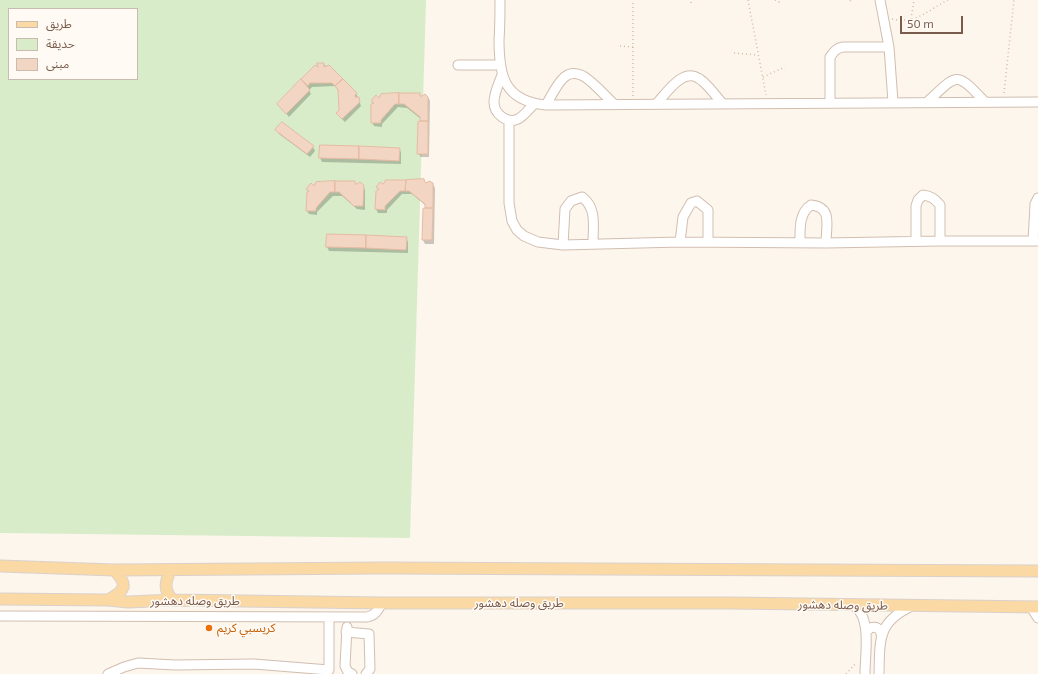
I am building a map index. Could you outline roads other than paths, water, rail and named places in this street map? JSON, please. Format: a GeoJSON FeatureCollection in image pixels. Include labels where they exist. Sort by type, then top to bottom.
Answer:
{"type":"FeatureCollection","features":[{"type":"Feature","properties":{"kind":"main road"},"geometry":{"type":"LineString","coordinates":[[0,566],[114,570],[383,568],[1038,571]]}},
{"type":"Feature","properties":{"kind":"main road"},"geometry":{"type":"LineString","coordinates":[[108,600],[117,595],[124,586],[123,580],[114,570]]}},
{"type":"Feature","properties":{"kind":"main road"},"geometry":{"type":"LineString","coordinates":[[172,570],[165,585],[169,596],[173,600]]}},
{"type":"Feature","properties":{"kind":"main road","name":"طريق وصله دهشور"},"geometry":{"type":"LineString","coordinates":[[0,599],[108,600],[128,602],[173,600],[382,603],[730,603],[1034,607]]}},
{"type":"Feature","properties":{"kind":"street"},"geometry":{"type":"LineString","coordinates":[[500,0],[500,65],[502,75],[514,94],[534,104],[1003,102],[1036,100]]}},
{"type":"Feature","properties":{"kind":"street"},"geometry":{"type":"LineString","coordinates":[[880,0],[889,47],[893,102]]}},
{"type":"Feature","properties":{"kind":"street"},"geometry":{"type":"LineString","coordinates":[[830,102],[830,57],[834,51],[843,47],[889,47]]}},
{"type":"Feature","properties":{"kind":"street"},"geometry":{"type":"LineString","coordinates":[[458,65],[500,65]]}},
{"type":"Feature","properties":{"kind":"street"},"geometry":{"type":"LineString","coordinates":[[546,105],[565,76],[573,73],[580,74],[587,79],[614,104]]}},
{"type":"Feature","properties":{"kind":"street"},"geometry":{"type":"LineString","coordinates":[[502,75],[494,100],[494,106],[499,115],[509,120],[520,118],[534,104]]}},
{"type":"Feature","properties":{"kind":"street"},"geometry":{"type":"LineString","coordinates":[[656,104],[682,77],[690,76],[698,78],[722,103]]}},
{"type":"Feature","properties":{"kind":"street"},"geometry":{"type":"LineString","coordinates":[[927,102],[954,79],[960,79],[971,86],[985,102]]}},
{"type":"Feature","properties":{"kind":"street"},"geometry":{"type":"LineString","coordinates":[[509,120],[509,203],[512,221],[517,230],[524,236],[538,242],[563,245],[593,243],[680,242],[826,243],[940,240],[1036,241],[1035,204],[1038,198]]}},
{"type":"Feature","properties":{"kind":"street"},"geometry":{"type":"LineString","coordinates":[[916,241],[916,206],[918,200],[923,195],[935,199],[940,205],[940,240]]}},
{"type":"Feature","properties":{"kind":"street"},"geometry":{"type":"LineString","coordinates":[[563,245],[565,209],[577,197],[582,196],[589,202],[592,210],[593,243]]}},
{"type":"Feature","properties":{"kind":"street"},"geometry":{"type":"LineString","coordinates":[[680,242],[683,217],[691,203],[697,202],[708,210],[708,242]]}},
{"type":"Feature","properties":{"kind":"street"},"geometry":{"type":"LineString","coordinates":[[800,242],[801,219],[805,209],[811,205],[817,205],[824,209],[827,216],[826,243]]}},
{"type":"Feature","properties":{"kind":"street"},"geometry":{"type":"LineString","coordinates":[[0,616],[347,618],[373,616],[382,603]]}},
{"type":"Feature","properties":{"kind":"street"},"geometry":{"type":"LineString","coordinates":[[850,604],[861,612],[865,624],[865,674]]}},
{"type":"Feature","properties":{"kind":"street"},"geometry":{"type":"LineString","coordinates":[[879,674],[881,634],[885,627],[901,611],[913,606]]}},
{"type":"Feature","properties":{"kind":"street"},"geometry":{"type":"LineString","coordinates":[[1034,607],[1038,618]]}},
{"type":"Feature","properties":{"kind":"street"},"geometry":{"type":"LineString","coordinates":[[329,618],[329,670]]}},
{"type":"Feature","properties":{"kind":"street"},"geometry":{"type":"LineString","coordinates":[[347,618],[345,666],[349,672]]}},
{"type":"Feature","properties":{"kind":"street"},"geometry":{"type":"LineString","coordinates":[[866,632],[873,627],[879,629],[881,634]]}},
{"type":"Feature","properties":{"kind":"street"},"geometry":{"type":"LineString","coordinates":[[346,632],[369,634],[370,669],[366,674]]}},
{"type":"Feature","properties":{"kind":"street"},"geometry":{"type":"LineString","coordinates":[[108,674],[138,663],[175,665],[254,664],[349,672]]}},
{"type":"Feature","properties":{"kind":"place","name":"كريسبي كريم"},"geometry":{"type":"Point","coordinates":[209,628]}}]}
